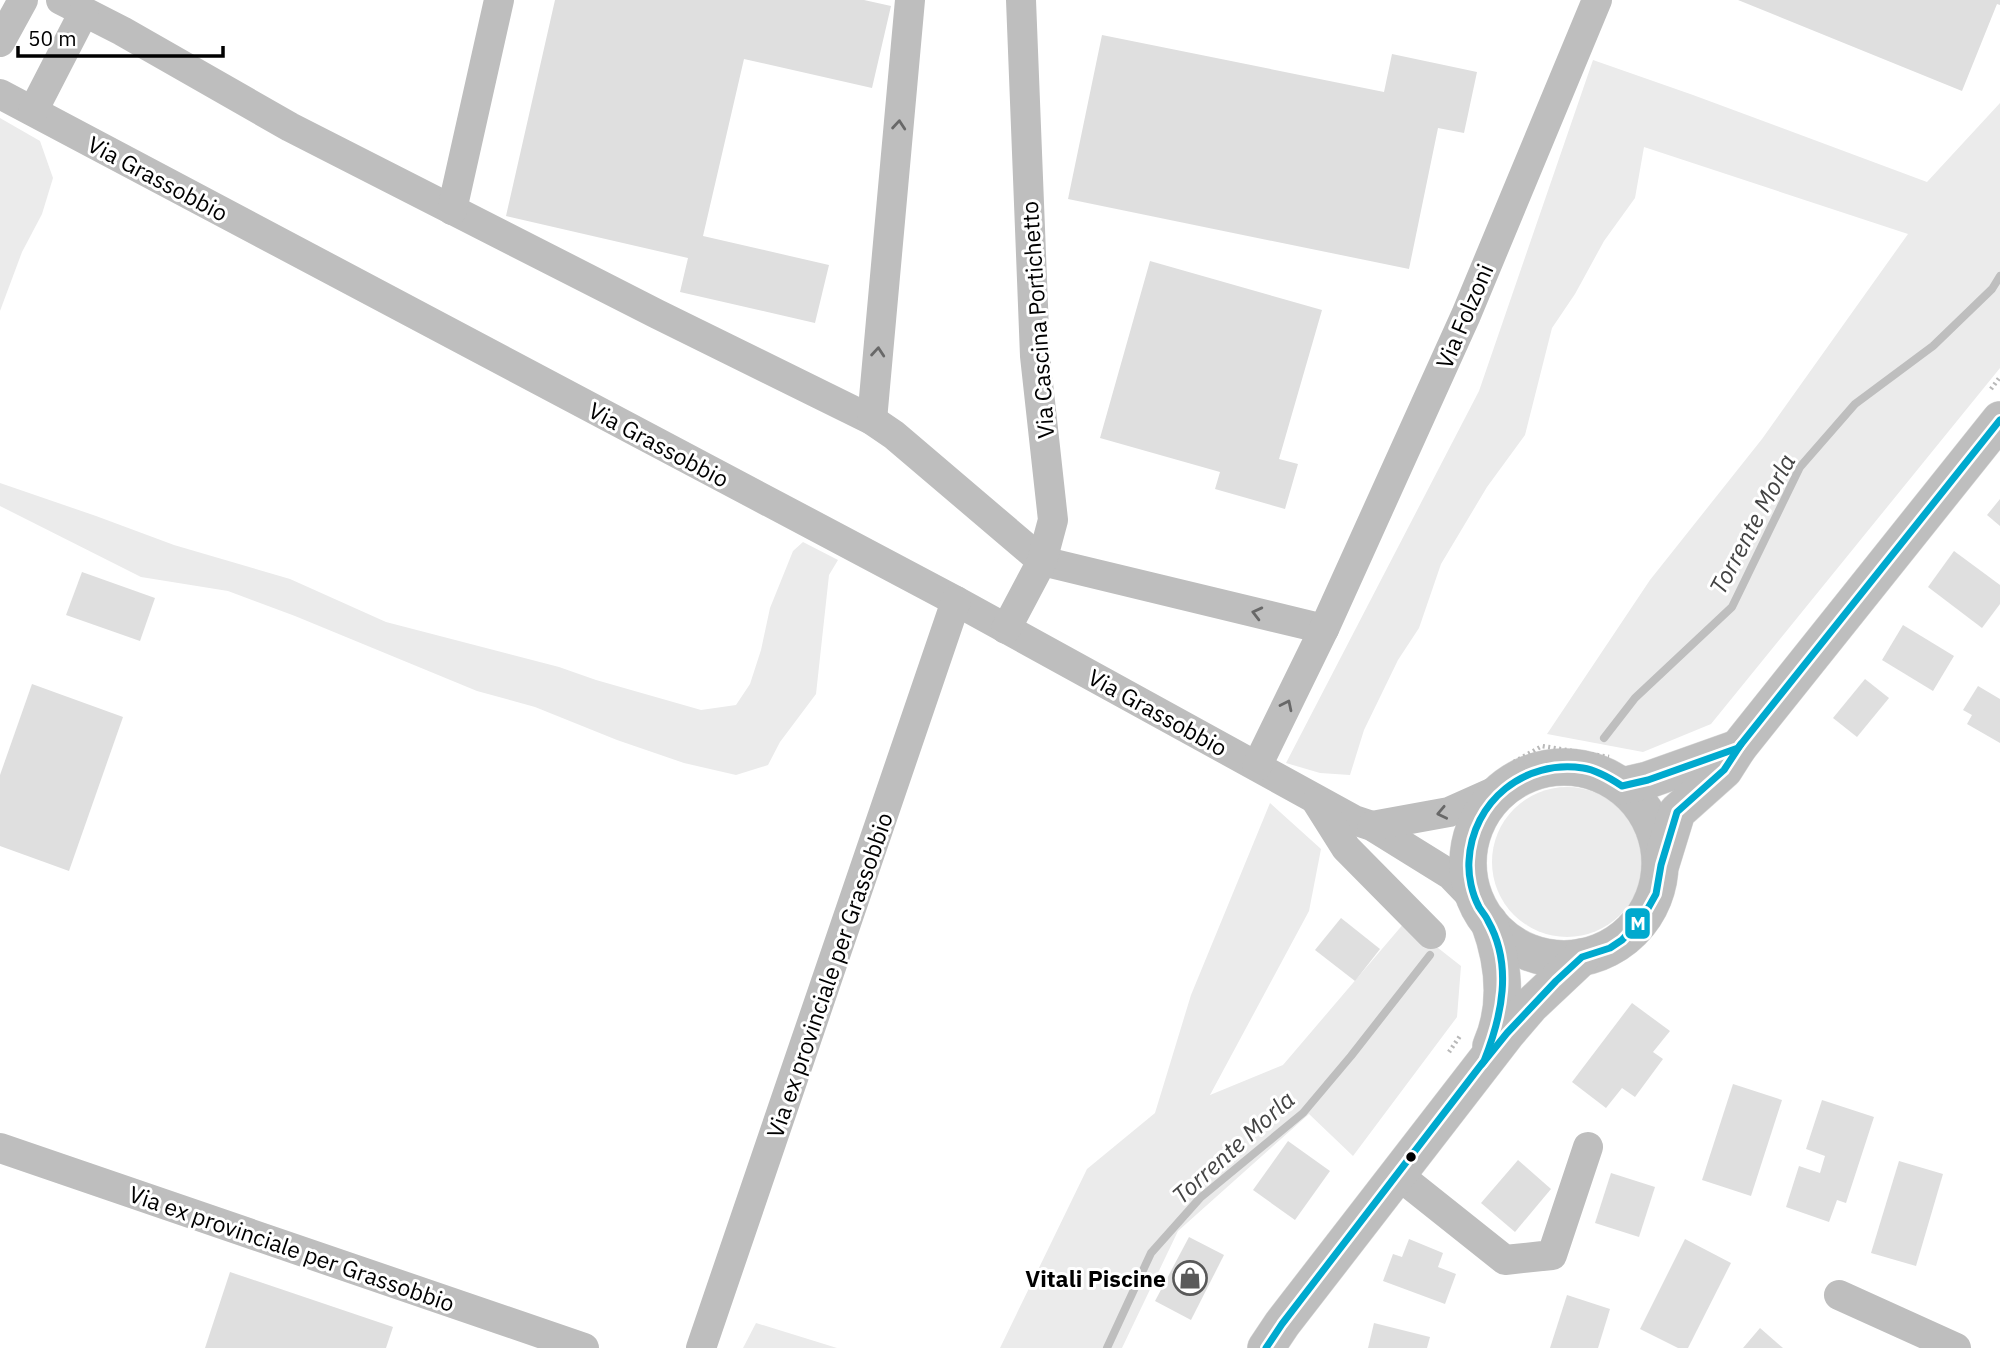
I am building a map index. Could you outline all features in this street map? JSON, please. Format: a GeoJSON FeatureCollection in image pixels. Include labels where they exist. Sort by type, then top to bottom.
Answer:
{"type":"FeatureCollection","features":[{"type":"Feature","properties":{"kind":"main road"},"geometry":{"type":"LineString","coordinates":[[1483,911],[1501,935],[1515,945],[1531,952],[1565,959],[1583,957],[1610,948],[1633,930],[1653,900],[1677,812],[1724,771],[1738,748],[1991,409]]}},
{"type":"Feature","properties":{"kind":"main road"},"geometry":{"type":"LineString","coordinates":[[1484,1061],[1497,1028],[1503,994],[1502,969],[1497,945],[1469,870],[1471,839],[1484,810],[1506,776],[1551,767],[1567,767],[1598,772],[1616,771],[1648,780],[1738,748]]}},
{"type":"Feature","properties":{"kind":"main road"},"geometry":{"type":"LineString","coordinates":[[1616,771],[1651,821],[1661,865]]}},
{"type":"Feature","properties":{"kind":"main road"},"geometry":{"type":"LineString","coordinates":[[1266,1348],[1484,1061],[1531,1005],[1583,957]]}},
{"type":"Feature","properties":{"kind":"street"},"geometry":{"type":"LineString","coordinates":[[0,42],[23,0]]}},
{"type":"Feature","properties":{"kind":"street"},"geometry":{"type":"LineString","coordinates":[[452,210],[499,0]]}},
{"type":"Feature","properties":{"kind":"street"},"geometry":{"type":"LineString","coordinates":[[872,420],[910,0]]}},
{"type":"Feature","properties":{"kind":"street","name":"Via Cascina Portichetto"},"geometry":{"type":"LineString","coordinates":[[1006,629],[1042,561],[1053,520],[1035,356],[1021,0]]}},
{"type":"Feature","properties":{"kind":"street","name":"Via Folzoni"},"geometry":{"type":"LineString","coordinates":[[1257,766],[1324,629],[1466,315],[1597,0]]}},
{"type":"Feature","properties":{"kind":"street"},"geometry":{"type":"LineString","coordinates":[[33,111],[73,6],[290,127],[872,420],[894,435],[1042,561],[1324,629]]}},
{"type":"Feature","properties":{"kind":"street","name":"Via Grassobbio"},"geometry":{"type":"LineString","coordinates":[[0,94],[956,601],[1354,820],[1372,826],[1451,874],[1483,911]]}},
{"type":"Feature","properties":{"kind":"street","name":"Via ex provinciale per Grassobbio"},"geometry":{"type":"LineString","coordinates":[[701,1348],[956,601]]}},
{"type":"Feature","properties":{"kind":"street"},"geometry":{"type":"LineString","coordinates":[[1372,826],[1449,812],[1506,776]]}},
{"type":"Feature","properties":{"kind":"street","name":"Via Grassobbio"},"geometry":{"type":"LineString","coordinates":[[1315,799],[1346,848],[1431,933]]}},
{"type":"Feature","properties":{"kind":"street"},"geometry":{"type":"LineString","coordinates":[[1397,1174],[1505,1260],[1552,1255],[1588,1147]]}},
{"type":"Feature","properties":{"kind":"street","name":"Via ex provinciale per Grassobbio"},"geometry":{"type":"LineString","coordinates":[[0,1148],[584,1348]]}},
{"type":"Feature","properties":{"kind":"street"},"geometry":{"type":"LineString","coordinates":[[1839,1295],[1956,1348]]}},
{"type":"Feature","properties":{"kind":"path"},"geometry":{"type":"LineString","coordinates":[[1991,409],[2000,377]]}},
{"type":"Feature","properties":{"kind":"path"},"geometry":{"type":"LineString","coordinates":[[1506,776],[1542,746],[1616,771]]}},
{"type":"Feature","properties":{"kind":"path"},"geometry":{"type":"LineString","coordinates":[[1441,1062],[1465,1028]]}},
{"type":"Feature","properties":{"kind":"shaded area"},"geometry":{"type":"Polygon","coordinates":[[[1593,60],[1927,182],[2000,103],[2000,368],[1711,724],[1643,752],[1547,734],[1650,580],[1762,439],[1908,234],[1644,147],[1635,198],[1604,241],[1575,294],[1552,328],[1525,435],[1487,487],[1441,564],[1419,628],[1398,660],[1364,730],[1350,775],[1320,773],[1286,763],[1479,391],[1593,60]]]}},
{"type":"Feature","properties":{"kind":"shaded area"},"geometry":{"type":"Polygon","coordinates":[[[0,118],[40,141],[53,178],[42,214],[22,252],[0,311],[0,118]]]}},
{"type":"Feature","properties":{"kind":"shaded area"},"geometry":{"type":"Polygon","coordinates":[[[0,483],[174,545],[290,579],[386,622],[559,667],[701,710],[736,705],[750,684],[770,608],[793,551],[803,542],[838,560],[829,575],[816,694],[780,742],[768,765],[736,775],[684,763],[535,707],[477,691],[228,591],[141,577],[0,506],[0,483]]]}},
{"type":"Feature","properties":{"kind":"shaded area"},"geometry":{"type":"Polygon","coordinates":[[[1567,787],[1596,793],[1620,809],[1636,833],[1642,862],[1636,891],[1620,915],[1596,931],[1567,937],[1538,931],[1514,915],[1498,891],[1492,862],[1498,833],[1514,809],[1538,793],[1567,787]]]}},
{"type":"Feature","properties":{"kind":"shaded area"},"geometry":{"type":"Polygon","coordinates":[[[1270,803],[1321,849],[1309,911],[1210,1095],[1283,1065],[1405,922],[1461,966],[1457,1017],[1353,1156],[1309,1114],[1178,1231],[1122,1348],[1000,1348],[1087,1169],[1155,1113],[1191,995],[1270,803]]]}},
{"type":"Feature","properties":{"kind":"shaded area"},"geometry":{"type":"Polygon","coordinates":[[[756,1323],[837,1348],[743,1348],[756,1323]]]}},
{"type":"Feature","properties":{"kind":"building"},"geometry":{"type":"Polygon","coordinates":[[[555,0],[864,0],[891,6],[872,88],[744,59],[703,236],[829,265],[815,323],[680,292],[688,258],[506,216],[555,0]]]}},
{"type":"Feature","properties":{"kind":"building"},"geometry":{"type":"Polygon","coordinates":[[[1738,0],[2000,0],[2000,5],[1997,4],[1962,91],[1738,0]]]}},
{"type":"Feature","properties":{"kind":"building"},"geometry":{"type":"Polygon","coordinates":[[[1102,35],[1384,92],[1392,54],[1477,72],[1464,133],[1438,128],[1409,269],[1068,199],[1102,35]]]}},
{"type":"Feature","properties":{"kind":"building"},"geometry":{"type":"Polygon","coordinates":[[[1150,261],[1322,310],[1279,459],[1298,464],[1285,509],[1215,489],[1220,472],[1100,438],[1150,261]]]}},
{"type":"Feature","properties":{"kind":"building"},"geometry":{"type":"Polygon","coordinates":[[[2000,499],[2000,526],[1987,515],[2000,499]]]}},
{"type":"Feature","properties":{"kind":"building"},"geometry":{"type":"Polygon","coordinates":[[[1954,551],[2000,585],[2000,604],[1982,628],[1928,587],[1954,551]]]}},
{"type":"Feature","properties":{"kind":"building"},"geometry":{"type":"Polygon","coordinates":[[[82,572],[155,598],[140,641],[66,615],[82,572]]]}},
{"type":"Feature","properties":{"kind":"building"},"geometry":{"type":"Polygon","coordinates":[[[1903,625],[1954,656],[1933,691],[1882,660],[1903,625]]]}},
{"type":"Feature","properties":{"kind":"building"},"geometry":{"type":"Polygon","coordinates":[[[1865,679],[1889,698],[1857,737],[1833,718],[1865,679]]]}},
{"type":"Feature","properties":{"kind":"building"},"geometry":{"type":"Polygon","coordinates":[[[32,684],[123,717],[69,871],[0,846],[0,775],[32,684]]]}},
{"type":"Feature","properties":{"kind":"building"},"geometry":{"type":"Polygon","coordinates":[[[1978,686],[2000,699],[2000,743],[1967,724],[1972,715],[1963,710],[1978,686]]]}},
{"type":"Feature","properties":{"kind":"building"},"geometry":{"type":"Polygon","coordinates":[[[1341,918],[1380,949],[1355,981],[1315,950],[1341,918]]]}},
{"type":"Feature","properties":{"kind":"building"},"geometry":{"type":"Polygon","coordinates":[[[1632,1003],[1670,1031],[1653,1052],[1663,1059],[1635,1097],[1622,1088],[1606,1108],[1572,1082],[1632,1003]]]}},
{"type":"Feature","properties":{"kind":"building"},"geometry":{"type":"Polygon","coordinates":[[[1733,1084],[1782,1100],[1751,1196],[1702,1180],[1733,1084]]]}},
{"type":"Feature","properties":{"kind":"building"},"geometry":{"type":"Polygon","coordinates":[[[1822,1100],[1874,1117],[1846,1203],[1837,1200],[1829,1222],[1786,1207],[1799,1166],[1820,1173],[1825,1156],[1806,1149],[1822,1100]]]}},
{"type":"Feature","properties":{"kind":"building"},"geometry":{"type":"Polygon","coordinates":[[[1288,1141],[1330,1171],[1295,1220],[1253,1190],[1288,1141]]]}},
{"type":"Feature","properties":{"kind":"building"},"geometry":{"type":"Polygon","coordinates":[[[1518,1160],[1551,1189],[1515,1232],[1481,1203],[1518,1160]]]}},
{"type":"Feature","properties":{"kind":"building"},"geometry":{"type":"Polygon","coordinates":[[[1899,1161],[1943,1174],[1916,1266],[1871,1253],[1899,1161]]]}},
{"type":"Feature","properties":{"kind":"building"},"geometry":{"type":"Polygon","coordinates":[[[1611,1173],[1655,1187],[1639,1237],[1595,1223],[1611,1173]]]}},
{"type":"Feature","properties":{"kind":"building","name":"Vitali Piscine"},"geometry":{"type":"Polygon","coordinates":[[[1189,1237],[1224,1255],[1191,1320],[1155,1301],[1189,1237]]]}},
{"type":"Feature","properties":{"kind":"building"},"geometry":{"type":"Polygon","coordinates":[[[1409,1239],[1443,1253],[1438,1267],[1456,1274],[1445,1304],[1383,1281],[1393,1254],[1402,1257],[1409,1239]]]}},
{"type":"Feature","properties":{"kind":"building"},"geometry":{"type":"Polygon","coordinates":[[[1685,1239],[1731,1263],[1688,1348],[1678,1348],[1640,1329],[1685,1239]]]}},
{"type":"Feature","properties":{"kind":"building"},"geometry":{"type":"Polygon","coordinates":[[[230,1272],[393,1327],[386,1348],[205,1348],[230,1272]]]}},
{"type":"Feature","properties":{"kind":"building"},"geometry":{"type":"Polygon","coordinates":[[[1567,1295],[1610,1309],[1598,1348],[1550,1348],[1567,1295]]]}},
{"type":"Feature","properties":{"kind":"building"},"geometry":{"type":"Polygon","coordinates":[[[1374,1323],[1430,1337],[1427,1348],[1368,1348],[1374,1323]]]}},
{"type":"Feature","properties":{"kind":"building"},"geometry":{"type":"Polygon","coordinates":[[[1760,1328],[1783,1348],[1743,1348],[1760,1328]]]}},
{"type":"Feature","properties":{"kind":"waterway","name":"Torrente Morla"},"geometry":{"type":"LineString","coordinates":[[1604,738],[1635,698],[1732,607],[1800,467],[1855,404],[1933,346],[1992,289],[2000,276]]}},
{"type":"Feature","properties":{"kind":"waterway","name":"Torrente Morla"},"geometry":{"type":"LineString","coordinates":[[1107,1348],[1151,1253],[1200,1198],[1303,1113],[1430,955]]}},
{"type":"Feature","properties":{"kind":"transit line","name":"M"},"geometry":{"type":"LineString","coordinates":[[1266,1348],[1484,1061],[1500,1009],[1502,973],[1496,938],[1472,891],[1469,861],[1472,839],[1491,803],[1505,789],[1541,770],[1583,768],[1598,772],[1622,786],[1648,780],[1738,748],[2000,420]]}},
{"type":"Feature","properties":{"kind":"transit line","name":"M"},"geometry":{"type":"LineString","coordinates":[[1482,1064],[1507,1033],[1582,957],[1610,948],[1622,940],[1642,919],[1656,894],[1661,865],[1677,812],[1724,770],[1741,744]]}},
{"type":"Feature","properties":{"kind":"place","name":"Vitali Piscine"},"geometry":{"type":"Point","coordinates":[1190,1278]}}]}
